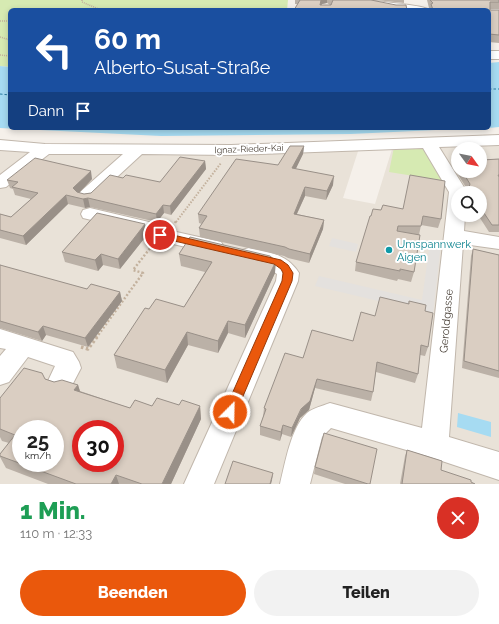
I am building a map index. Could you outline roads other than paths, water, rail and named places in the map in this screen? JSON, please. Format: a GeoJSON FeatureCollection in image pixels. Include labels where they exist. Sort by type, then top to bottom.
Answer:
{"type":"FeatureCollection","features":[{"type":"Feature","properties":{"kind":"street"},"geometry":{"type":"LineString","coordinates":[[361,0],[403,8]]}},
{"type":"Feature","properties":{"kind":"street","name":"Ignaz-Rieder-Kai"},"geometry":{"type":"LineString","coordinates":[[0,145],[45,149],[231,150],[429,144],[499,140]]}},
{"type":"Feature","properties":{"kind":"street","name":"Geroldgasse"},"geometry":{"type":"LineString","coordinates":[[427,443],[433,442],[435,439],[458,192],[429,144]]}},
{"type":"Feature","properties":{"kind":"street"},"geometry":{"type":"LineString","coordinates":[[0,183],[45,149]]}},
{"type":"Feature","properties":{"kind":"street"},"geometry":{"type":"LineString","coordinates":[[136,150],[88,205],[161,233],[277,262],[285,267],[288,273],[287,281],[199,484]]}},
{"type":"Feature","properties":{"kind":"street"},"geometry":{"type":"LineString","coordinates":[[454,236],[499,243]]}},
{"type":"Feature","properties":{"kind":"street"},"geometry":{"type":"LineString","coordinates":[[0,374],[11,342],[58,356],[67,362],[68,367],[60,383]]}},
{"type":"Feature","properties":{"kind":"street"},"geometry":{"type":"LineString","coordinates":[[295,484],[314,425],[321,419],[330,415],[427,443],[499,466]]}},
{"type":"Feature","properties":{"kind":"water"},"geometry":{"type":"Polygon","coordinates":[[[499,62],[499,127],[491,128],[491,63],[499,62]]]}},
{"type":"Feature","properties":{"kind":"water"},"geometry":{"type":"Polygon","coordinates":[[[0,66],[8,67],[8,128],[0,128],[0,66]]]}},
{"type":"Feature","properties":{"kind":"water"},"geometry":{"type":"Polygon","coordinates":[[[40,130],[436,130],[351,134],[161,136],[40,130]]]}},
{"type":"Feature","properties":{"kind":"water"},"geometry":{"type":"Polygon","coordinates":[[[458,413],[491,422],[491,437],[457,427],[458,413]]]}},
{"type":"Feature","properties":{"kind":"place","name":"Umspannwerk Aigen"},"geometry":{"type":"Point","coordinates":[389,250]}}]}
